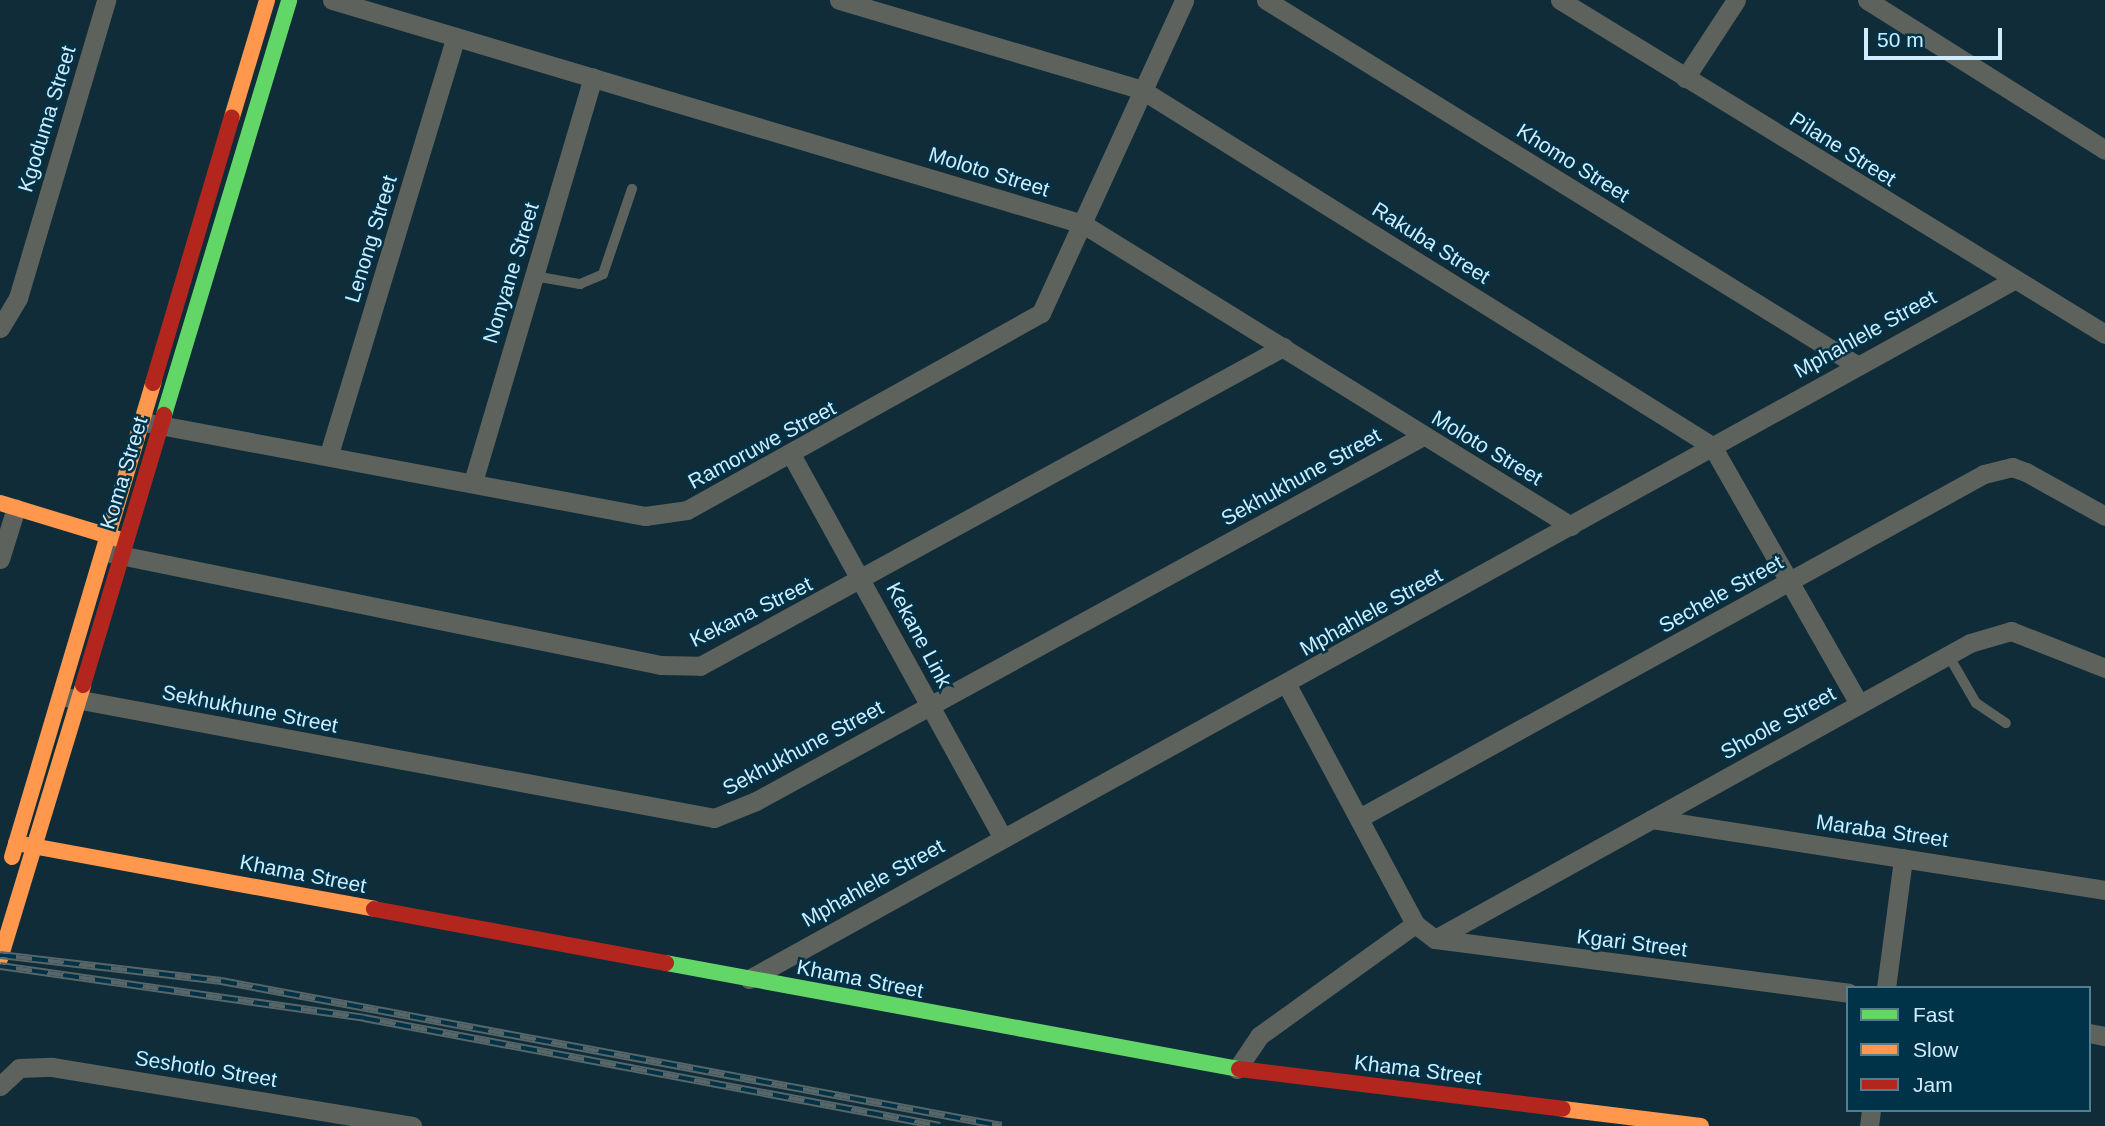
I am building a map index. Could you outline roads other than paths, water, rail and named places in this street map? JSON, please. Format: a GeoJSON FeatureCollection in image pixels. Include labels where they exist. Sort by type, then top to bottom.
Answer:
{"type":"FeatureCollection","features":[{"type":"Feature","properties":{"kind":"main road","name":"Koma Street"},"geometry":{"type":"LineString","coordinates":[[0,899],[267,0]]}},
{"type":"Feature","properties":{"kind":"main road","name":"Koma Street"},"geometry":{"type":"LineString","coordinates":[[0,959],[289,0]]}},
{"type":"Feature","properties":{"kind":"main road"},"geometry":{"type":"LineString","coordinates":[[8,506],[105,541]]}},
{"type":"Feature","properties":{"kind":"main road","name":"Khama Street"},"geometry":{"type":"LineString","coordinates":[[16,843],[1237,1069],[1701,1126]]}},
{"type":"Feature","properties":{"kind":"street","name":"Kgoduma Street"},"geometry":{"type":"LineString","coordinates":[[0,328],[18,298],[106,0]]}},
{"type":"Feature","properties":{"kind":"street","name":"Moloto Street"},"geometry":{"type":"LineString","coordinates":[[332,0],[1083,223],[1571,526]]}},
{"type":"Feature","properties":{"kind":"street","name":"Rakuba Street"},"geometry":{"type":"LineString","coordinates":[[839,0],[1142,90],[1712,446],[1859,704]]}},
{"type":"Feature","properties":{"kind":"street","name":"Ramoruwe Street"},"geometry":{"type":"LineString","coordinates":[[140,422],[329,454],[659,517],[703,502],[792,456],[1033,321],[1083,223],[1184,0]]}},
{"type":"Feature","properties":{"kind":"street","name":"Khomo Street"},"geometry":{"type":"LineString","coordinates":[[1266,0],[1855,364]]}},
{"type":"Feature","properties":{"kind":"street","name":"Pilane Street"},"geometry":{"type":"LineString","coordinates":[[1560,0],[2012,281],[2105,334]]}},
{"type":"Feature","properties":{"kind":"street"},"geometry":{"type":"LineString","coordinates":[[1685,78],[1736,0]]}},
{"type":"Feature","properties":{"kind":"street"},"geometry":{"type":"LineString","coordinates":[[1867,0],[2105,150]]}},
{"type":"Feature","properties":{"kind":"street","name":"Lenong Street"},"geometry":{"type":"LineString","coordinates":[[329,454],[456,37]]}},
{"type":"Feature","properties":{"kind":"street","name":"Nonyane Street"},"geometry":{"type":"LineString","coordinates":[[473,482],[593,78]]}},
{"type":"Feature","properties":{"kind":"street","name":"Mphahlele Street"},"geometry":{"type":"LineString","coordinates":[[749,979],[1002,837],[1287,685],[1855,364],[2012,281]]}},
{"type":"Feature","properties":{"kind":"street","name":"Kekana Street"},"geometry":{"type":"LineString","coordinates":[[105,541],[123,550],[686,667],[713,660],[865,580],[1283,347]]}},
{"type":"Feature","properties":{"kind":"street","name":"Sekhukhune Street"},"geometry":{"type":"LineString","coordinates":[[60,696],[714,818],[747,806],[1423,436]]}},
{"type":"Feature","properties":{"kind":"street","name":"Kekane Link"},"geometry":{"type":"LineString","coordinates":[[792,456],[865,580],[1002,837]]}},
{"type":"Feature","properties":{"kind":"street","name":"Sechele Street"},"geometry":{"type":"LineString","coordinates":[[1361,817],[1997,469],[2026,472],[2105,516]]}},
{"type":"Feature","properties":{"kind":"street"},"geometry":{"type":"LineString","coordinates":[[0,559],[8,506]]}},
{"type":"Feature","properties":{"kind":"street","name":"Shoole Street"},"geometry":{"type":"LineString","coordinates":[[1435,939],[1947,653],[2011,631],[2105,668]]}},
{"type":"Feature","properties":{"kind":"street","name":"Kgari Street"},"geometry":{"type":"LineString","coordinates":[[1287,685],[1361,817],[1415,924],[1435,939],[1846,993]]}},
{"type":"Feature","properties":{"kind":"street","name":"Maraba Street"},"geometry":{"type":"LineString","coordinates":[[1652,819],[2105,890]]}},
{"type":"Feature","properties":{"kind":"street"},"geometry":{"type":"LineString","coordinates":[[1886,986],[1903,858]]}},
{"type":"Feature","properties":{"kind":"street"},"geometry":{"type":"LineString","coordinates":[[1482,912],[1484,947]]}},
{"type":"Feature","properties":{"kind":"street"},"geometry":{"type":"LineString","coordinates":[[1237,1069],[1259,1035],[1415,924]]}},
{"type":"Feature","properties":{"kind":"street","name":"Seshotlo Street"},"geometry":{"type":"LineString","coordinates":[[0,1086],[19,1068],[52,1068],[412,1126]]}},
{"type":"Feature","properties":{"kind":"lane"},"geometry":{"type":"LineString","coordinates":[[534,276],[580,284],[603,274],[632,190]]}},
{"type":"Feature","properties":{"kind":"lane"},"geometry":{"type":"LineString","coordinates":[[1947,653],[1976,703],[2006,723]]}},
{"type":"Feature","properties":{"kind":"railway"},"geometry":{"type":"LineString","coordinates":[[0,955],[221,981],[1002,1126]]}},
{"type":"Feature","properties":{"kind":"railway"},"geometry":{"type":"LineString","coordinates":[[0,966],[364,1018],[940,1126]]}}]}
